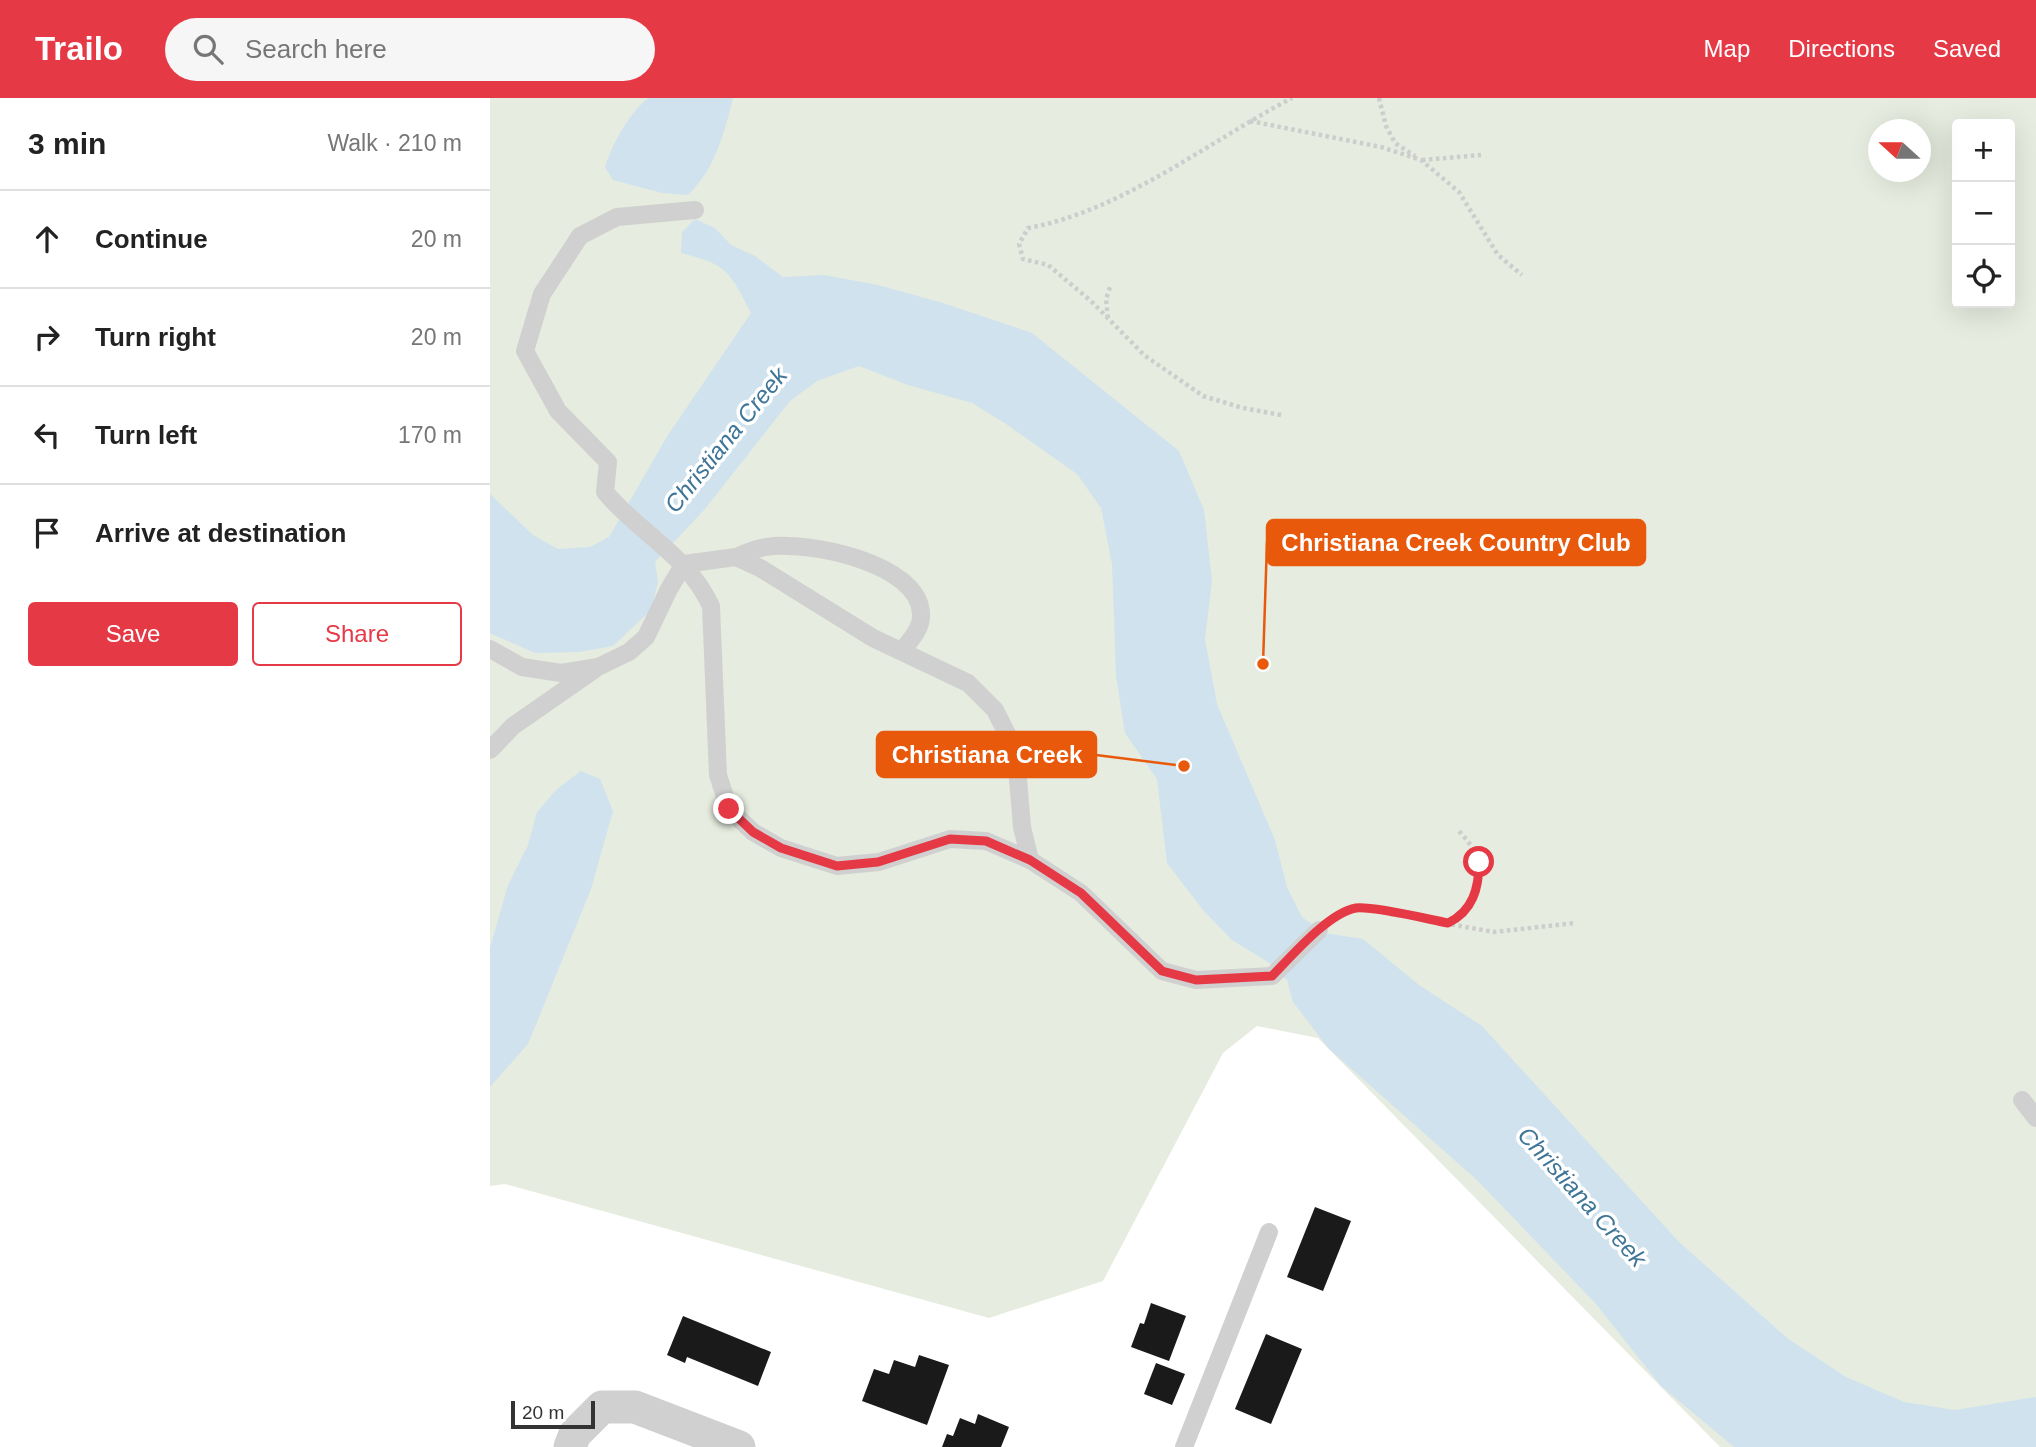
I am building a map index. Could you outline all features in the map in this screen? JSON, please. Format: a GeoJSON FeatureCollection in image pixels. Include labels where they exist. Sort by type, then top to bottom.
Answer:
{"type":"FeatureCollection","features":[{"type":"Feature","properties":{"kind":"street"},"geometry":{"type":"LineString","coordinates":[[570,1447],[575,1434],[602,1408],[635,1407],[739,1447]]}},
{"type":"Feature","properties":{"kind":"lane"},"geometry":{"type":"LineString","coordinates":[[695,210],[617,217],[580,236],[542,294],[525,351],[558,411],[608,462],[605,492],[620,509],[680,560],[700,584],[711,606],[718,775],[729,809],[753,832],[781,848],[837,866],[878,862],[950,839],[986,841],[1030,860],[1081,893],[1162,971],[1196,980],[1272,976],[1319,930]]}},
{"type":"Feature","properties":{"kind":"lane"},"geometry":{"type":"LineString","coordinates":[[680,560],[736,556],[767,547],[816,548],[865,559],[893,575],[916,594],[921,614],[918,629],[902,651]]}},
{"type":"Feature","properties":{"kind":"lane"},"geometry":{"type":"LineString","coordinates":[[736,556],[873,638],[968,683],[995,710],[1009,738],[1030,860]]}},
{"type":"Feature","properties":{"kind":"lane"},"geometry":{"type":"LineString","coordinates":[[490,750],[513,726],[598,667],[629,652],[646,637],[680,560]]}},
{"type":"Feature","properties":{"kind":"lane"},"geometry":{"type":"LineString","coordinates":[[490,649],[522,667],[561,673],[598,667]]}},
{"type":"Feature","properties":{"kind":"lane"},"geometry":{"type":"LineString","coordinates":[[2022,1100],[2036,1118]]}},
{"type":"Feature","properties":{"kind":"lane"},"geometry":{"type":"LineString","coordinates":[[1184,1447],[1269,1232]]}},
{"type":"Feature","properties":{"kind":"path"},"geometry":{"type":"LineString","coordinates":[[1281,415],[1243,408],[1203,396],[1144,355],[1108,318],[1048,265],[1023,259],[1018,244],[1028,228],[1053,224],[1121,197],[1292,98]]}},
{"type":"Feature","properties":{"kind":"path"},"geometry":{"type":"LineString","coordinates":[[1379,98],[1386,126],[1395,143],[1459,192],[1498,255],[1522,275]]}},
{"type":"Feature","properties":{"kind":"path"},"geometry":{"type":"LineString","coordinates":[[1249,121],[1381,147],[1420,160],[1480,155]]}},
{"type":"Feature","properties":{"kind":"path"},"geometry":{"type":"LineString","coordinates":[[1108,318],[1106,299],[1111,284]]}},
{"type":"Feature","properties":{"kind":"path"},"geometry":{"type":"LineString","coordinates":[[1448,923],[1461,916],[1471,903],[1479,882],[1479,862],[1470,844],[1459,831]]}},
{"type":"Feature","properties":{"kind":"path"},"geometry":{"type":"LineString","coordinates":[[1319,930],[1342,913],[1358,908],[1494,932],[1575,923]]}},
{"type":"Feature","properties":{"kind":"shaded area"},"geometry":{"type":"Polygon","coordinates":[[[490,98],[2036,98],[2036,1447],[1720,1447],[1318,1038],[1257,1026],[1223,1053],[1103,1281],[989,1318],[505,1184],[490,1186],[490,98]]]}},
{"type":"Feature","properties":{"kind":"water"},"geometry":{"type":"Polygon","coordinates":[[[648,98],[733,98],[712,162],[688,195],[662,193],[613,180],[605,167],[622,129],[648,98]]]}},
{"type":"Feature","properties":{"kind":"water"},"geometry":{"type":"Polygon","coordinates":[[[695,219],[715,228],[731,245],[755,256],[783,277],[824,275],[878,285],[943,303],[1032,333],[1179,451],[1204,510],[1212,581],[1205,639],[1217,704],[1275,840],[1287,887],[1302,917],[1324,933],[1363,939],[1419,985],[1482,1026],[1678,1241],[1787,1338],[1846,1377],[1904,1402],[1955,1410],[2036,1397],[2036,1447],[1734,1447],[1661,1386],[1596,1304],[1478,1181],[1329,1049],[1293,1002],[1287,980],[1271,964],[1232,940],[1203,910],[1167,863],[1157,779],[1125,733],[1116,676],[1112,564],[1101,508],[1077,474],[972,403],[908,385],[859,366],[817,381],[790,401],[705,509],[655,562],[658,582],[651,610],[613,646],[579,652],[535,653],[490,633],[490,494],[533,535],[558,549],[590,547],[609,537],[668,435],[751,313],[732,279],[718,266],[681,253],[682,232],[695,219]]]}},
{"type":"Feature","properties":{"kind":"water"},"geometry":{"type":"Polygon","coordinates":[[[581,771],[600,779],[613,811],[591,889],[528,1044],[490,1087],[490,948],[508,885],[528,845],[537,812],[557,789],[581,771]]]}},
{"type":"Feature","properties":{"kind":"building"},"geometry":{"type":"Polygon","coordinates":[[[1315,1207],[1351,1221],[1323,1291],[1287,1277],[1315,1207]]]}},
{"type":"Feature","properties":{"kind":"building"},"geometry":{"type":"Polygon","coordinates":[[[1151,1303],[1186,1316],[1169,1361],[1131,1347],[1140,1323],[1144,1324],[1151,1303]]]}},
{"type":"Feature","properties":{"kind":"building"},"geometry":{"type":"Polygon","coordinates":[[[683,1316],[771,1352],[758,1386],[687,1357],[685,1363],[667,1355],[683,1316]]]}},
{"type":"Feature","properties":{"kind":"building"},"geometry":{"type":"Polygon","coordinates":[[[1266,1334],[1302,1349],[1271,1424],[1235,1409],[1266,1334]]]}},
{"type":"Feature","properties":{"kind":"building"},"geometry":{"type":"Polygon","coordinates":[[[919,1355],[949,1365],[927,1425],[862,1401],[874,1369],[889,1374],[894,1360],[915,1367],[919,1355]]]}},
{"type":"Feature","properties":{"kind":"building"},"geometry":{"type":"Polygon","coordinates":[[[1156,1363],[1185,1374],[1172,1405],[1144,1394],[1156,1363]]]}},
{"type":"Feature","properties":{"kind":"building"},"geometry":{"type":"Polygon","coordinates":[[[978,1414],[1009,1427],[1001,1447],[942,1447],[947,1434],[953,1436],[960,1418],[975,1424],[978,1414]]]}},
{"type":"Feature","properties":{"kind":"place","name":"Christiana Creek Country Club"},"geometry":{"type":"Point","coordinates":[1263,664]}},
{"type":"Feature","properties":{"kind":"place","name":"Christiana Creek"},"geometry":{"type":"Point","coordinates":[1184,766]}},
{"type":"Feature","properties":{"kind":"route"},"geometry":{"type":"LineString","coordinates":[[729,809],[753,832],[781,848],[837,866],[878,862],[950,839],[986,841],[1030,860],[1081,893],[1162,971],[1196,980],[1272,976],[1319,930],[1342,913],[1358,908],[1448,923],[1461,916],[1471,903],[1479,882],[1479,862]]}}]}
